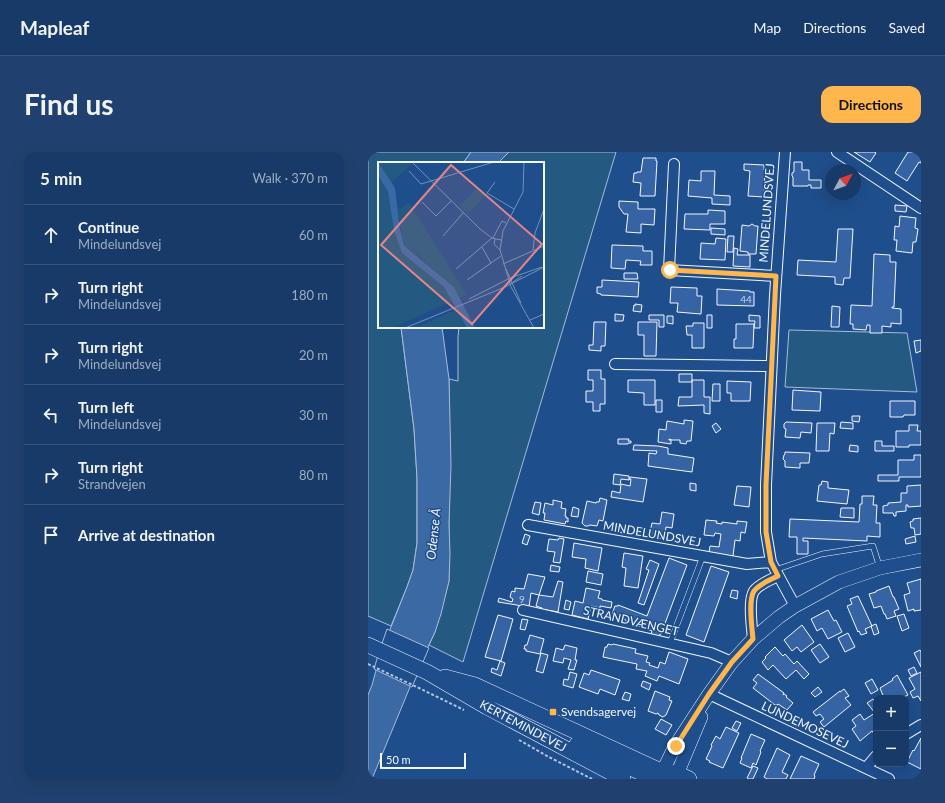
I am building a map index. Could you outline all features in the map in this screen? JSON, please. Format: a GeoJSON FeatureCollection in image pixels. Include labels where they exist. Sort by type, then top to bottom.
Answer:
{"type":"FeatureCollection","features":[{"type":"Feature","properties":{"kind":"main road","name":"KERTEMINDEVEJ"},"geometry":{"type":"LineString","coordinates":[[368,645],[425,671],[488,707],[623,779]]}},
{"type":"Feature","properties":{"kind":"main road","name":"KERTEMINDEVEJ"},"geometry":{"type":"LineString","coordinates":[[425,671],[475,685],[669,777]]}},
{"type":"Feature","properties":{"kind":"main road"},"geometry":{"type":"LineString","coordinates":[[488,707],[669,777]]}},
{"type":"Feature","properties":{"kind":"street","name":"MINDELUNDSVEJ"},"geometry":{"type":"LineString","coordinates":[[785,152],[776,276],[766,485],[766,532],[774,569],[795,606]]}},
{"type":"Feature","properties":{"kind":"street"},"geometry":{"type":"LineString","coordinates":[[837,152],[921,208]]}},
{"type":"Feature","properties":{"kind":"street","name":"MINDELUNDSVEJ"},"geometry":{"type":"LineString","coordinates":[[674,164],[670,270],[776,276]]}},
{"type":"Feature","properties":{"kind":"street"},"geometry":{"type":"LineString","coordinates":[[615,364],[772,366]]}},
{"type":"Feature","properties":{"kind":"street","name":"MINDELUNDSVEJ"},"geometry":{"type":"LineString","coordinates":[[528,525],[774,569]]}},
{"type":"Feature","properties":{"kind":"street"},"geometry":{"type":"LineString","coordinates":[[669,777],[700,719],[709,694],[732,662],[753,639],[795,606],[839,582],[880,568],[921,560]]}},
{"type":"Feature","properties":{"kind":"street"},"geometry":{"type":"LineString","coordinates":[[753,639],[751,600],[754,591],[763,584],[774,569]]}},
{"type":"Feature","properties":{"kind":"street","name":"STRANDVÆNGET"},"geometry":{"type":"LineString","coordinates":[[523,610],[711,653],[732,662]]}},
{"type":"Feature","properties":{"kind":"street","name":"LUNDEMOSEVEJ"},"geometry":{"type":"LineString","coordinates":[[709,694],[889,779]]}},
{"type":"Feature","properties":{"kind":"street"},"geometry":{"type":"LineString","coordinates":[[909,732],[921,725]]}},
{"type":"Feature","properties":{"kind":"street"},"geometry":{"type":"LineString","coordinates":[[866,768],[873,760]]}},
{"type":"Feature","properties":{"kind":"lane"},"geometry":{"type":"LineString","coordinates":[[774,569],[822,554],[873,546],[880,568]]}},
{"type":"Feature","properties":{"kind":"lane"},"geometry":{"type":"LineString","coordinates":[[670,644],[703,556]]}},
{"type":"Feature","properties":{"kind":"path"},"geometry":{"type":"LineString","coordinates":[[368,664],[421,689]]}},
{"type":"Feature","properties":{"kind":"shaded area"},"geometry":{"type":"Polygon","coordinates":[[[368,152],[471,152],[464,162],[378,162],[378,328],[401,328],[414,429],[417,478],[417,543],[413,570],[391,626],[368,616],[368,152]]]}},
{"type":"Feature","properties":{"kind":"shaded area"},"geometry":{"type":"Polygon","coordinates":[[[509,152],[616,152],[463,662],[429,645],[435,632],[449,581],[449,379],[458,381],[459,328],[544,328],[544,162],[499,162],[509,152]]]}},
{"type":"Feature","properties":{"kind":"shaded area"},"geometry":{"type":"Polygon","coordinates":[[[789,330],[907,333],[917,392],[785,387],[789,330]]]}},
{"type":"Feature","properties":{"kind":"water"},"geometry":{"type":"Polygon","coordinates":[[[471,152],[509,152],[499,162],[464,162],[471,152]]]}},
{"type":"Feature","properties":{"kind":"water","name":"Odense Å"},"geometry":{"type":"Polygon","coordinates":[[[401,328],[442,328],[449,379],[451,465],[449,581],[435,632],[417,670],[372,779],[368,779],[368,695],[381,652],[413,570],[417,543],[417,478],[414,429],[401,328]]]}},
{"type":"Feature","properties":{"kind":"pier"},"geometry":{"type":"Polygon","coordinates":[[[387,629],[429,648],[412,687],[374,669],[387,629]]]}},
{"type":"Feature","properties":{"kind":"building"},"geometry":{"type":"Polygon","coordinates":[[[854,152],[875,152],[876,153],[870,162],[854,152]]]}},
{"type":"Feature","properties":{"kind":"building"},"geometry":{"type":"Polygon","coordinates":[[[908,152],[916,152],[921,155],[921,163],[919,162],[907,181],[895,173],[908,152]]]}},
{"type":"Feature","properties":{"kind":"building"},"geometry":{"type":"Polygon","coordinates":[[[643,158],[656,158],[657,161],[655,196],[640,196],[641,183],[633,182],[634,173],[641,172],[643,158]]]}},
{"type":"Feature","properties":{"kind":"building"},"geometry":{"type":"Polygon","coordinates":[[[794,162],[802,162],[802,170],[809,170],[809,180],[821,180],[821,188],[811,188],[811,185],[793,186],[792,173],[794,172],[794,162]]]}},
{"type":"Feature","properties":{"kind":"building"},"geometry":{"type":"Polygon","coordinates":[[[744,164],[764,165],[764,197],[748,196],[750,171],[744,170],[744,164]]]}},
{"type":"Feature","properties":{"kind":"building"},"geometry":{"type":"Polygon","coordinates":[[[701,171],[715,171],[714,195],[730,196],[730,205],[712,204],[712,198],[688,196],[689,180],[701,181],[701,171]]]}},
{"type":"Feature","properties":{"kind":"building"},"geometry":{"type":"Polygon","coordinates":[[[619,201],[638,202],[638,209],[655,209],[654,225],[641,224],[641,233],[626,232],[628,214],[624,214],[619,207],[619,201]]]}},
{"type":"Feature","properties":{"kind":"building"},"geometry":{"type":"Polygon","coordinates":[[[895,205],[907,206],[906,212],[895,211],[895,205]]]}},
{"type":"Feature","properties":{"kind":"building"},"geometry":{"type":"Polygon","coordinates":[[[708,210],[725,211],[725,224],[710,224],[710,230],[684,229],[685,214],[708,214],[708,210]]]}},
{"type":"Feature","properties":{"kind":"building"},"geometry":{"type":"Polygon","coordinates":[[[900,216],[916,218],[915,228],[918,229],[916,242],[913,242],[912,253],[896,251],[897,240],[894,240],[895,226],[899,227],[900,216]]]}},
{"type":"Feature","properties":{"kind":"building"},"geometry":{"type":"Polygon","coordinates":[[[752,224],[758,226],[756,254],[748,254],[748,252],[740,251],[742,225],[749,226],[752,224]]]}},
{"type":"Feature","properties":{"kind":"building"},"geometry":{"type":"Polygon","coordinates":[[[711,228],[725,229],[725,235],[711,234],[711,228]]]}},
{"type":"Feature","properties":{"kind":"building"},"geometry":{"type":"Polygon","coordinates":[[[838,229],[853,229],[850,278],[844,278],[843,285],[835,284],[835,277],[797,275],[798,260],[836,262],[838,229]]]}},
{"type":"Feature","properties":{"kind":"building"},"geometry":{"type":"Polygon","coordinates":[[[728,236],[734,236],[733,252],[727,252],[728,236]]]}},
{"type":"Feature","properties":{"kind":"building"},"geometry":{"type":"Polygon","coordinates":[[[716,238],[726,239],[725,260],[700,259],[701,243],[715,244],[716,238]]]}},
{"type":"Feature","properties":{"kind":"building"},"geometry":{"type":"Polygon","coordinates":[[[612,245],[643,246],[643,251],[652,251],[652,265],[640,265],[641,261],[626,260],[625,269],[611,268],[612,245]]]}},
{"type":"Feature","properties":{"kind":"building"},"geometry":{"type":"Polygon","coordinates":[[[734,248],[738,249],[737,255],[750,255],[750,267],[733,266],[734,248]]]}},
{"type":"Feature","properties":{"kind":"building"},"geometry":{"type":"Polygon","coordinates":[[[874,254],[890,255],[890,262],[896,262],[894,307],[892,308],[901,309],[901,324],[891,323],[891,327],[882,326],[882,333],[870,333],[870,325],[867,325],[866,330],[853,329],[853,324],[850,324],[851,305],[872,306],[874,254]]]}},
{"type":"Feature","properties":{"kind":"building"},"geometry":{"type":"Polygon","coordinates":[[[624,273],[637,273],[638,279],[624,279],[624,273]]]}},
{"type":"Feature","properties":{"kind":"building"},"geometry":{"type":"Polygon","coordinates":[[[602,280],[639,282],[638,297],[601,295],[597,293],[597,287],[602,287],[602,280]]]}},
{"type":"Feature","properties":{"kind":"building"},"geometry":{"type":"Polygon","coordinates":[[[671,287],[697,288],[697,296],[702,296],[701,314],[677,312],[678,303],[670,303],[671,287]]]}},
{"type":"Feature","properties":{"kind":"building"},"geometry":{"type":"Polygon","coordinates":[[[717,289],[754,292],[754,306],[717,305],[717,289]]]}},
{"type":"Feature","properties":{"kind":"building"},"geometry":{"type":"Polygon","coordinates":[[[635,304],[642,305],[641,312],[633,311],[635,304]]]}},
{"type":"Feature","properties":{"kind":"building"},"geometry":{"type":"Polygon","coordinates":[[[832,306],[840,307],[839,327],[831,327],[832,306]]]}},
{"type":"Feature","properties":{"kind":"building"},"geometry":{"type":"Polygon","coordinates":[[[615,314],[624,315],[623,321],[615,321],[615,314]]]}},
{"type":"Feature","properties":{"kind":"building"},"geometry":{"type":"Polygon","coordinates":[[[649,315],[664,315],[664,327],[659,327],[659,320],[649,320],[649,315]]]}},
{"type":"Feature","properties":{"kind":"building"},"geometry":{"type":"Polygon","coordinates":[[[707,315],[712,315],[712,328],[707,328],[707,315]]]}},
{"type":"Feature","properties":{"kind":"building"},"geometry":{"type":"Polygon","coordinates":[[[749,315],[760,316],[760,328],[754,328],[755,321],[749,321],[749,315]]]}},
{"type":"Feature","properties":{"kind":"building"},"geometry":{"type":"Polygon","coordinates":[[[667,316],[673,316],[673,324],[667,323],[667,316]]]}},
{"type":"Feature","properties":{"kind":"building"},"geometry":{"type":"Polygon","coordinates":[[[594,322],[606,322],[605,346],[601,346],[601,351],[589,350],[589,345],[593,345],[594,322]]]}},
{"type":"Feature","properties":{"kind":"building"},"geometry":{"type":"Polygon","coordinates":[[[638,322],[657,322],[656,356],[644,356],[644,335],[638,335],[638,322]]]}},
{"type":"Feature","properties":{"kind":"building"},"geometry":{"type":"Polygon","coordinates":[[[693,323],[704,323],[704,348],[692,348],[692,335],[687,335],[686,326],[693,326],[693,323]]]}},
{"type":"Feature","properties":{"kind":"building"},"geometry":{"type":"Polygon","coordinates":[[[736,324],[754,324],[753,348],[734,348],[734,339],[736,339],[736,324]]]}},
{"type":"Feature","properties":{"kind":"building"},"geometry":{"type":"Polygon","coordinates":[[[921,340],[921,351],[916,353],[914,341],[921,340]]]}},
{"type":"Feature","properties":{"kind":"building"},"geometry":{"type":"Polygon","coordinates":[[[588,370],[601,370],[601,379],[605,379],[605,404],[600,404],[600,411],[593,411],[593,402],[586,402],[586,391],[593,391],[593,380],[588,380],[588,370]]]}},
{"type":"Feature","properties":{"kind":"building"},"geometry":{"type":"Polygon","coordinates":[[[679,374],[692,374],[692,382],[679,382],[679,374]]]}},
{"type":"Feature","properties":{"kind":"building"},"geometry":{"type":"Polygon","coordinates":[[[628,380],[655,380],[655,405],[644,405],[644,393],[628,392],[628,380]]]}},
{"type":"Feature","properties":{"kind":"building"},"geometry":{"type":"Polygon","coordinates":[[[692,380],[704,380],[704,397],[710,397],[710,414],[704,413],[704,405],[678,406],[679,397],[692,397],[692,380]]]}},
{"type":"Feature","properties":{"kind":"building"},"geometry":{"type":"Polygon","coordinates":[[[727,381],[751,382],[750,401],[731,401],[731,393],[727,393],[727,381]]]}},
{"type":"Feature","properties":{"kind":"building"},"geometry":{"type":"Polygon","coordinates":[[[713,384],[720,384],[720,401],[712,401],[713,384]]]}},
{"type":"Feature","properties":{"kind":"building"},"geometry":{"type":"Polygon","coordinates":[[[793,390],[821,392],[820,411],[792,410],[793,390]]]}},
{"type":"Feature","properties":{"kind":"building"},"geometry":{"type":"Polygon","coordinates":[[[656,400],[662,400],[662,412],[656,412],[656,400]]]}},
{"type":"Feature","properties":{"kind":"building"},"geometry":{"type":"Polygon","coordinates":[[[890,401],[915,401],[915,415],[890,417],[890,401]]]}},
{"type":"Feature","properties":{"kind":"building"},"geometry":{"type":"Polygon","coordinates":[[[852,416],[860,416],[859,422],[852,421],[852,416]]]}},
{"type":"Feature","properties":{"kind":"building"},"geometry":{"type":"Polygon","coordinates":[[[684,420],[693,421],[691,441],[687,441],[686,444],[680,443],[680,440],[669,439],[671,440],[671,444],[658,442],[659,429],[666,430],[667,421],[684,424],[684,420]]]}},
{"type":"Feature","properties":{"kind":"building"},"geometry":{"type":"Polygon","coordinates":[[[786,422],[812,423],[811,433],[801,432],[800,438],[785,437],[786,429],[784,428],[784,424],[786,422]]]}},
{"type":"Feature","properties":{"kind":"building"},"geometry":{"type":"Polygon","coordinates":[[[841,422],[853,423],[853,429],[840,428],[841,422]]]}},
{"type":"Feature","properties":{"kind":"building"},"geometry":{"type":"Polygon","coordinates":[[[716,423],[721,429],[716,433],[712,426],[716,423]]]}},
{"type":"Feature","properties":{"kind":"building"},"geometry":{"type":"Polygon","coordinates":[[[817,423],[835,423],[834,434],[830,433],[829,451],[816,451],[817,423]]]}},
{"type":"Feature","properties":{"kind":"building"},"geometry":{"type":"Polygon","coordinates":[[[909,425],[918,425],[917,431],[921,431],[921,445],[896,447],[896,431],[909,431],[909,425]]]}},
{"type":"Feature","properties":{"kind":"building"},"geometry":{"type":"Polygon","coordinates":[[[618,439],[629,439],[628,441],[631,441],[631,443],[618,444],[618,439]]]}},
{"type":"Feature","properties":{"kind":"building"},"geometry":{"type":"Polygon","coordinates":[[[875,441],[882,441],[882,446],[894,446],[894,451],[875,451],[875,441]]]}},
{"type":"Feature","properties":{"kind":"building"},"geometry":{"type":"Polygon","coordinates":[[[634,445],[668,448],[668,454],[694,458],[692,472],[648,466],[649,453],[656,454],[657,451],[633,450],[634,445]]]}},
{"type":"Feature","properties":{"kind":"building"},"geometry":{"type":"Polygon","coordinates":[[[850,445],[858,446],[858,452],[849,451],[850,445]]]}},
{"type":"Feature","properties":{"kind":"building"},"geometry":{"type":"Polygon","coordinates":[[[785,452],[810,453],[809,463],[800,463],[800,468],[785,467],[785,461],[783,459],[785,452]]]}},
{"type":"Feature","properties":{"kind":"building"},"geometry":{"type":"Polygon","coordinates":[[[914,455],[921,455],[921,477],[899,477],[899,481],[878,481],[878,475],[898,475],[898,460],[914,460],[914,455]]]}},
{"type":"Feature","properties":{"kind":"building"},"geometry":{"type":"Polygon","coordinates":[[[614,474],[629,476],[629,480],[621,479],[620,485],[613,484],[614,474]]]}},
{"type":"Feature","properties":{"kind":"building"},"geometry":{"type":"Polygon","coordinates":[[[630,477],[647,479],[643,502],[611,497],[612,491],[620,493],[621,484],[630,486],[630,477]]]}},
{"type":"Feature","properties":{"kind":"building"},"geometry":{"type":"Polygon","coordinates":[[[822,481],[828,482],[828,488],[849,490],[847,504],[817,501],[819,485],[821,485],[822,481]]]}},
{"type":"Feature","properties":{"kind":"building"},"geometry":{"type":"Polygon","coordinates":[[[690,483],[696,484],[696,491],[690,490],[690,483]]]}},
{"type":"Feature","properties":{"kind":"building"},"geometry":{"type":"Polygon","coordinates":[[[921,485],[921,506],[908,507],[908,505],[906,505],[906,511],[896,512],[896,516],[894,516],[893,513],[883,513],[883,506],[888,505],[888,503],[901,502],[901,493],[907,493],[907,486],[921,485]]]}},
{"type":"Feature","properties":{"kind":"building"},"geometry":{"type":"Polygon","coordinates":[[[737,486],[751,487],[749,507],[734,505],[737,486]]]}},
{"type":"Feature","properties":{"kind":"building"},"geometry":{"type":"Polygon","coordinates":[[[862,496],[874,496],[873,505],[877,505],[876,523],[880,523],[880,537],[867,536],[867,541],[803,538],[803,541],[808,541],[808,554],[797,554],[797,537],[789,537],[790,519],[859,522],[862,496]]]}},
{"type":"Feature","properties":{"kind":"building"},"geometry":{"type":"Polygon","coordinates":[[[600,498],[607,500],[603,521],[599,520],[597,526],[585,526],[582,523],[587,501],[596,503],[599,502],[600,498]]]}},
{"type":"Feature","properties":{"kind":"building"},"geometry":{"type":"Polygon","coordinates":[[[553,500],[562,502],[561,508],[566,509],[565,516],[568,518],[568,522],[566,521],[565,524],[544,520],[545,513],[543,513],[545,503],[553,505],[553,500]]]}},
{"type":"Feature","properties":{"kind":"building"},"geometry":{"type":"Polygon","coordinates":[[[535,502],[541,503],[539,515],[532,513],[535,502]]]}},
{"type":"Feature","properties":{"kind":"building"},"geometry":{"type":"Polygon","coordinates":[[[573,507],[579,509],[578,517],[571,516],[573,507]]]}},
{"type":"Feature","properties":{"kind":"building"},"geometry":{"type":"Polygon","coordinates":[[[841,508],[854,508],[854,518],[840,517],[841,508]]]}},
{"type":"Feature","properties":{"kind":"building"},"geometry":{"type":"Polygon","coordinates":[[[662,512],[674,514],[672,528],[666,527],[664,539],[649,536],[652,523],[660,524],[662,512]]]}},
{"type":"Feature","properties":{"kind":"building"},"geometry":{"type":"Polygon","coordinates":[[[921,518],[921,534],[915,535],[914,528],[911,528],[910,522],[913,521],[913,519],[921,518]]]}},
{"type":"Feature","properties":{"kind":"building"},"geometry":{"type":"Polygon","coordinates":[[[706,520],[717,521],[716,523],[722,524],[722,522],[737,524],[737,521],[747,522],[745,533],[741,532],[740,541],[735,540],[733,556],[709,553],[710,546],[719,547],[721,534],[715,533],[714,536],[704,535],[706,520]]]}},
{"type":"Feature","properties":{"kind":"building"},"geometry":{"type":"Polygon","coordinates":[[[619,526],[629,528],[628,534],[618,532],[619,526]]]}},
{"type":"Feature","properties":{"kind":"building"},"geometry":{"type":"Polygon","coordinates":[[[525,534],[530,536],[527,545],[522,543],[525,534]]]}},
{"type":"Feature","properties":{"kind":"building"},"geometry":{"type":"Polygon","coordinates":[[[915,536],[916,542],[906,544],[905,539],[915,536]]]}},
{"type":"Feature","properties":{"kind":"building"},"geometry":{"type":"Polygon","coordinates":[[[559,538],[564,539],[560,563],[553,562],[555,552],[547,551],[549,539],[558,540],[559,538]]]}},
{"type":"Feature","properties":{"kind":"building"},"geometry":{"type":"Polygon","coordinates":[[[574,543],[602,548],[598,571],[585,568],[586,559],[572,557],[574,543]]]}},
{"type":"Feature","properties":{"kind":"building"},"geometry":{"type":"Polygon","coordinates":[[[624,553],[643,556],[638,588],[624,586],[626,568],[622,567],[624,553]]]}},
{"type":"Feature","properties":{"kind":"building"},"geometry":{"type":"Polygon","coordinates":[[[669,558],[687,565],[659,637],[651,634],[652,631],[636,625],[638,621],[635,620],[634,623],[614,616],[615,615],[612,614],[615,606],[618,605],[647,616],[669,558]]]}},
{"type":"Feature","properties":{"kind":"building"},"geometry":{"type":"Polygon","coordinates":[[[650,560],[659,564],[644,605],[638,603],[649,570],[646,569],[650,560]]]}},
{"type":"Feature","properties":{"kind":"building"},"geometry":{"type":"Polygon","coordinates":[[[551,565],[560,567],[559,572],[550,571],[551,565]]]}},
{"type":"Feature","properties":{"kind":"building"},"geometry":{"type":"Polygon","coordinates":[[[711,566],[729,572],[704,642],[686,635],[711,566]]]}},
{"type":"Feature","properties":{"kind":"building"},"geometry":{"type":"Polygon","coordinates":[[[588,571],[603,574],[601,585],[586,582],[588,571]]]}},
{"type":"Feature","properties":{"kind":"building"},"geometry":{"type":"Polygon","coordinates":[[[528,574],[545,577],[539,595],[531,593],[529,607],[498,602],[499,598],[512,602],[513,599],[510,597],[512,591],[515,592],[515,588],[524,589],[528,574]]]}},
{"type":"Feature","properties":{"kind":"building"},"geometry":{"type":"Polygon","coordinates":[[[921,579],[921,610],[914,611],[914,609],[908,611],[904,595],[910,593],[907,583],[921,579]]]}},
{"type":"Feature","properties":{"kind":"building"},"geometry":{"type":"Polygon","coordinates":[[[558,581],[563,582],[558,612],[541,609],[542,608],[536,606],[539,595],[553,597],[558,581]]]}},
{"type":"Feature","properties":{"kind":"building"},"geometry":{"type":"Polygon","coordinates":[[[889,586],[899,609],[894,611],[896,616],[887,619],[881,606],[874,608],[869,594],[889,586]]]}},
{"type":"Feature","properties":{"kind":"building"},"geometry":{"type":"Polygon","coordinates":[[[586,588],[600,591],[598,598],[612,602],[611,608],[591,606],[588,619],[572,615],[575,601],[583,603],[586,588]]]}},
{"type":"Feature","properties":{"kind":"building"},"geometry":{"type":"Polygon","coordinates":[[[732,590],[738,591],[737,599],[730,597],[732,590]]]}},
{"type":"Feature","properties":{"kind":"building"},"geometry":{"type":"Polygon","coordinates":[[[858,596],[872,626],[865,629],[867,633],[861,635],[859,631],[858,632],[847,606],[852,604],[850,599],[858,596]]]}},
{"type":"Feature","properties":{"kind":"building"},"geometry":{"type":"Polygon","coordinates":[[[566,600],[571,602],[569,610],[564,609],[566,600]]]}},
{"type":"Feature","properties":{"kind":"building"},"geometry":{"type":"Polygon","coordinates":[[[828,610],[834,621],[836,620],[842,632],[828,639],[822,628],[817,631],[811,619],[828,610]]]}},
{"type":"Feature","properties":{"kind":"building"},"geometry":{"type":"Polygon","coordinates":[[[904,614],[909,628],[902,631],[897,616],[904,614]]]}},
{"type":"Feature","properties":{"kind":"building"},"geometry":{"type":"Polygon","coordinates":[[[498,615],[513,619],[501,661],[485,657],[498,615]]]}},
{"type":"Feature","properties":{"kind":"building"},"geometry":{"type":"Polygon","coordinates":[[[522,619],[528,620],[525,630],[520,629],[522,619]]]}},
{"type":"Feature","properties":{"kind":"building"},"geometry":{"type":"Polygon","coordinates":[[[876,624],[879,633],[874,635],[871,626],[876,624]]]}},
{"type":"Feature","properties":{"kind":"building"},"geometry":{"type":"Polygon","coordinates":[[[802,625],[814,642],[801,652],[797,647],[792,651],[784,640],[802,625]]]}},
{"type":"Feature","properties":{"kind":"building"},"geometry":{"type":"Polygon","coordinates":[[[848,633],[855,647],[845,652],[838,638],[848,633]]]}},
{"type":"Feature","properties":{"kind":"building"},"geometry":{"type":"Polygon","coordinates":[[[530,635],[544,639],[540,654],[526,651],[526,649],[524,649],[530,635]]]}},
{"type":"Feature","properties":{"kind":"building"},"geometry":{"type":"Polygon","coordinates":[[[608,644],[636,649],[635,653],[648,656],[646,662],[650,663],[649,665],[658,668],[660,662],[665,664],[669,652],[688,659],[679,684],[659,676],[657,681],[645,676],[647,671],[636,669],[637,664],[603,657],[605,647],[607,647],[608,644]]]}},
{"type":"Feature","properties":{"kind":"building"},"geometry":{"type":"Polygon","coordinates":[[[820,644],[829,657],[820,663],[811,650],[820,644]]]}},
{"type":"Feature","properties":{"kind":"building"},"geometry":{"type":"Polygon","coordinates":[[[565,645],[577,648],[575,660],[577,660],[574,670],[568,669],[571,660],[564,658],[563,663],[553,661],[556,648],[563,650],[565,645]]]}},
{"type":"Feature","properties":{"kind":"building"},"geometry":{"type":"Polygon","coordinates":[[[775,647],[783,656],[785,654],[794,664],[797,661],[809,674],[804,679],[796,670],[786,679],[773,665],[768,670],[762,662],[775,647]]]}},
{"type":"Feature","properties":{"kind":"building"},"geometry":{"type":"Polygon","coordinates":[[[920,650],[921,652],[921,667],[914,653],[920,650]]]}},
{"type":"Feature","properties":{"kind":"building"},"geometry":{"type":"Polygon","coordinates":[[[541,653],[548,655],[543,673],[536,671],[541,653]]]}},
{"type":"Feature","properties":{"kind":"building"},"geometry":{"type":"Polygon","coordinates":[[[500,661],[505,663],[501,676],[491,672],[492,668],[497,670],[500,661]]]}},
{"type":"Feature","properties":{"kind":"building"},"geometry":{"type":"Polygon","coordinates":[[[914,667],[917,673],[911,676],[908,670],[914,667]]]}},
{"type":"Feature","properties":{"kind":"building"},"geometry":{"type":"Polygon","coordinates":[[[591,670],[620,680],[615,695],[600,689],[598,694],[579,687],[584,673],[589,675],[591,670]]]}},
{"type":"Feature","properties":{"kind":"building"},"geometry":{"type":"Polygon","coordinates":[[[570,672],[577,674],[573,688],[563,685],[564,679],[568,680],[570,672]]]}},
{"type":"Feature","properties":{"kind":"building"},"geometry":{"type":"Polygon","coordinates":[[[921,672],[921,701],[918,696],[913,698],[910,692],[915,689],[909,678],[921,672]]]}},
{"type":"Feature","properties":{"kind":"building"},"geometry":{"type":"Polygon","coordinates":[[[758,674],[784,693],[783,695],[784,694],[787,696],[786,697],[793,703],[787,710],[778,704],[775,705],[753,688],[757,683],[753,680],[758,674]]]}},
{"type":"Feature","properties":{"kind":"building"},"geometry":{"type":"Polygon","coordinates":[[[897,675],[908,695],[883,695],[880,688],[893,680],[892,679],[897,675]]]}},
{"type":"Feature","properties":{"kind":"building"},"geometry":{"type":"Polygon","coordinates":[[[872,679],[878,690],[871,694],[865,683],[872,679]]]}},
{"type":"Feature","properties":{"kind":"building"},"geometry":{"type":"Polygon","coordinates":[[[643,681],[651,684],[649,690],[641,686],[643,681]]]}},
{"type":"Feature","properties":{"kind":"building"},"geometry":{"type":"Polygon","coordinates":[[[818,687],[822,692],[815,697],[811,693],[818,687]]]}},
{"type":"Feature","properties":{"kind":"building"},"geometry":{"type":"Polygon","coordinates":[[[844,689],[849,696],[845,698],[851,705],[824,727],[820,722],[824,719],[820,714],[816,716],[813,712],[844,689]]]}},
{"type":"Feature","properties":{"kind":"building"},"geometry":{"type":"Polygon","coordinates":[[[655,691],[670,697],[669,700],[672,701],[666,715],[663,717],[658,713],[656,714],[648,711],[655,691]]]}},
{"type":"Feature","properties":{"kind":"building"},"geometry":{"type":"Polygon","coordinates":[[[625,692],[631,694],[629,701],[622,699],[625,692]]]}},
{"type":"Feature","properties":{"kind":"building"},"geometry":{"type":"Polygon","coordinates":[[[873,699],[873,710],[867,703],[873,699]]]}},
{"type":"Feature","properties":{"kind":"building"},"geometry":{"type":"Polygon","coordinates":[[[860,714],[864,720],[873,714],[873,732],[872,731],[860,741],[852,729],[856,726],[852,720],[860,714]]]}},
{"type":"Feature","properties":{"kind":"building"},"geometry":{"type":"Polygon","coordinates":[[[661,719],[672,725],[666,735],[655,729],[661,719]]]}},
{"type":"Feature","properties":{"kind":"building"},"geometry":{"type":"Polygon","coordinates":[[[736,721],[741,723],[737,731],[732,728],[736,721]]]}},
{"type":"Feature","properties":{"kind":"building"},"geometry":{"type":"Polygon","coordinates":[[[726,727],[739,733],[723,768],[709,762],[710,761],[706,759],[716,736],[720,739],[726,727]]]}},
{"type":"Feature","properties":{"kind":"building"},"geometry":{"type":"Polygon","coordinates":[[[751,734],[765,740],[756,765],[753,763],[751,768],[740,763],[751,734]]]}},
{"type":"Feature","properties":{"kind":"building"},"geometry":{"type":"Polygon","coordinates":[[[921,738],[921,769],[909,763],[909,758],[913,750],[914,751],[921,738]]]}},
{"type":"Feature","properties":{"kind":"building"},"geometry":{"type":"Polygon","coordinates":[[[777,748],[790,755],[782,772],[788,775],[786,779],[767,779],[764,777],[777,748]]]}},
{"type":"Feature","properties":{"kind":"building"},"geometry":{"type":"Polygon","coordinates":[[[801,756],[819,764],[814,775],[814,779],[790,779],[801,756]]]}},
{"type":"Feature","properties":{"kind":"building"},"geometry":{"type":"Polygon","coordinates":[[[753,766],[758,768],[753,779],[749,779],[747,778],[753,766]]]}},
{"type":"Feature","properties":{"kind":"place","name":"Svendsagervej"},"geometry":{"type":"Point","coordinates":[553,712]}},
{"type":"Feature","properties":{"kind":"route"},"geometry":{"type":"LineString","coordinates":[[670,270],[776,276],[766,485],[766,532],[771,562],[778,576],[754,591],[751,600],[753,639],[732,662],[709,694],[676,746]]}}]}
